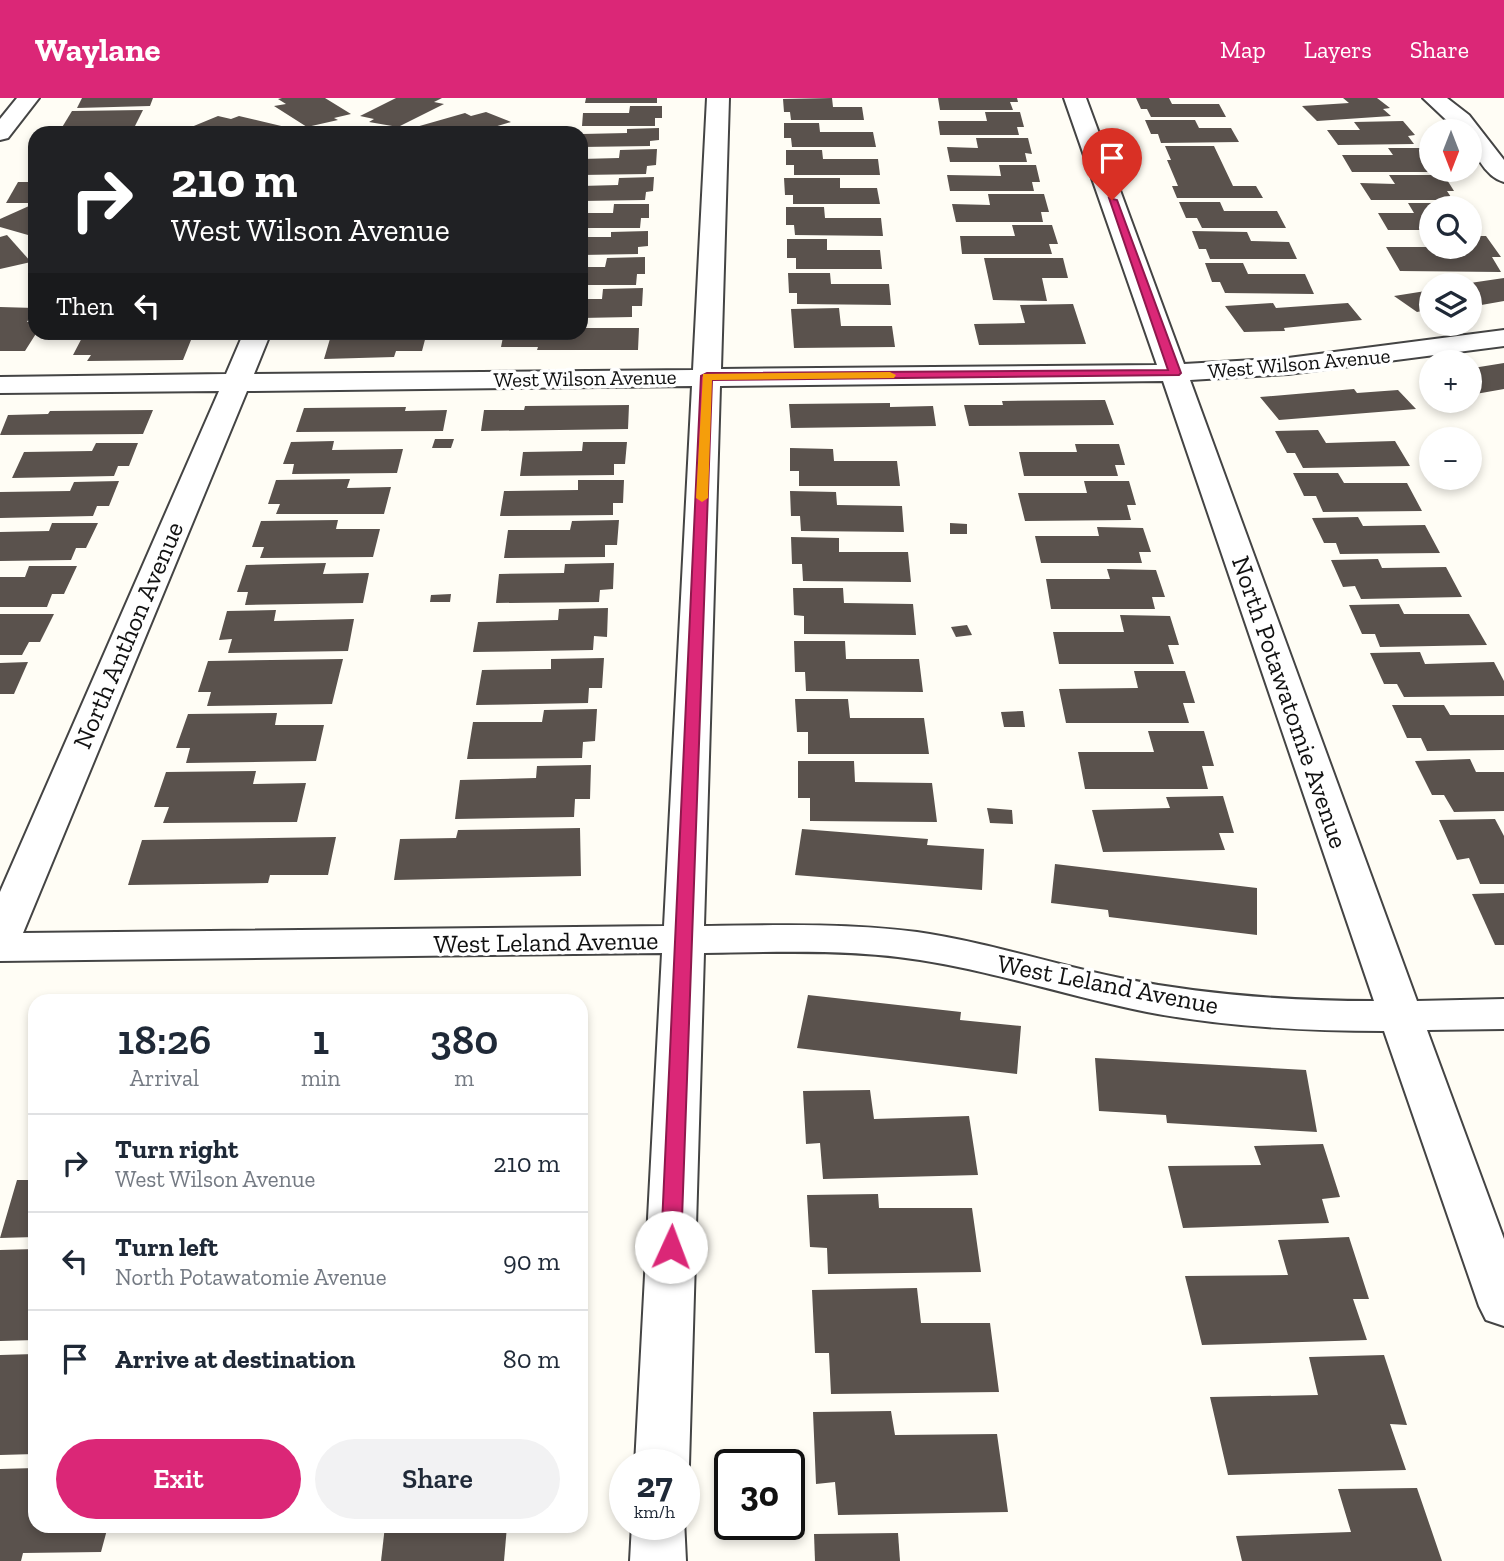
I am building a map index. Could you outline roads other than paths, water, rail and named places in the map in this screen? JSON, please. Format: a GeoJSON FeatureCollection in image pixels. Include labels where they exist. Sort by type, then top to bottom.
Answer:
{"type":"FeatureCollection","features":[{"type":"Feature","properties":{"kind":"street"},"geometry":{"type":"LineString","coordinates":[[0,133],[28,98]]}},
{"type":"Feature","properties":{"kind":"street"},"geometry":{"type":"LineString","coordinates":[[663,1449],[718,98]]}},
{"type":"Feature","properties":{"kind":"street","name":"North Potawatomie Avenue"},"geometry":{"type":"LineString","coordinates":[[1075,98],[1175,373],[1399,1017],[1504,1306]]}},
{"type":"Feature","properties":{"kind":"street"},"geometry":{"type":"LineString","coordinates":[[1434,98],[1461,120],[1504,175]]}},
{"type":"Feature","properties":{"kind":"street","name":"West Wilson Avenue"},"geometry":{"type":"LineString","coordinates":[[0,385],[1175,373],[1288,366],[1504,338]]}},
{"type":"Feature","properties":{"kind":"street","name":"North Anthon Avenue"},"geometry":{"type":"LineString","coordinates":[[0,939],[254,340]]}},
{"type":"Feature","properties":{"kind":"street","name":"West Leland Avenue"},"geometry":{"type":"LineString","coordinates":[[0,947],[807,938],[887,942],[1055,974],[1150,998],[1251,1011],[1399,1017],[1504,1014]]}},
{"type":"Feature","properties":{"kind":"street"},"geometry":{"type":"LineString","coordinates":[[658,1561],[659,1540]]}}]}
